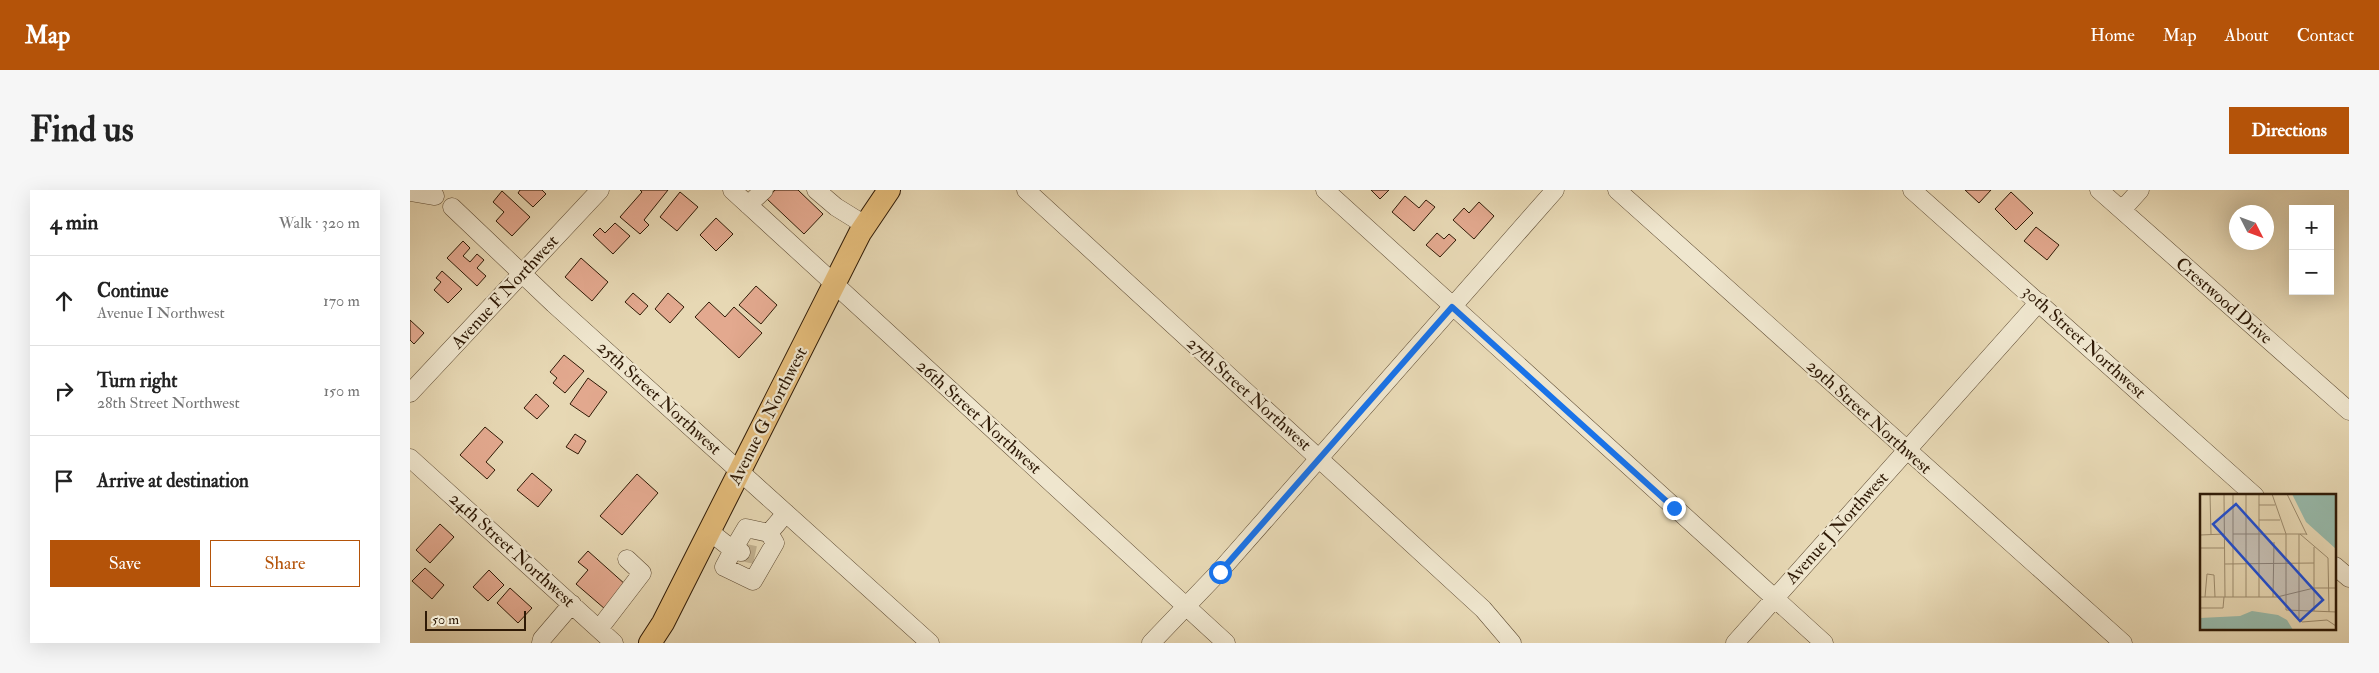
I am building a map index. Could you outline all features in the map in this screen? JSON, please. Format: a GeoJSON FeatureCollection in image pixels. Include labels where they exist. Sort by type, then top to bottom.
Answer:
{"type":"FeatureCollection","features":[{"type":"Feature","properties":{"kind":"main road","name":"Avenue G Northwest"},"geometry":{"type":"LineString","coordinates":[[650,643],[663,623],[865,225],[889,190]]}},
{"type":"Feature","properties":{"kind":"street","name":"Avenue F Northwest"},"geometry":{"type":"LineString","coordinates":[[410,394],[600,190]]}},
{"type":"Feature","properties":{"kind":"street","name":"26th Street Northwest"},"geometry":{"type":"LineString","coordinates":[[732,190],[1226,643]]}},
{"type":"Feature","properties":{"kind":"street"},"geometry":{"type":"LineString","coordinates":[[748,205],[764,190]]}},
{"type":"Feature","properties":{"kind":"street"},"geometry":{"type":"LineString","coordinates":[[816,190],[836,207],[865,225]]}},
{"type":"Feature","properties":{"kind":"street","name":"27th Street Northwest"},"geometry":{"type":"LineString","coordinates":[[1026,190],[1482,609],[1512,643]]}},
{"type":"Feature","properties":{"kind":"street"},"geometry":{"type":"LineString","coordinates":[[1325,190],[1824,643]]}},
{"type":"Feature","properties":{"kind":"street"},"geometry":{"type":"LineString","coordinates":[[1151,643],[1220,572],[1556,190]]}},
{"type":"Feature","properties":{"kind":"street","name":"29th Street Northwest"},"geometry":{"type":"LineString","coordinates":[[1617,190],[2123,643]]}},
{"type":"Feature","properties":{"kind":"street","name":"30th Street Northwest"},"geometry":{"type":"LineString","coordinates":[[1912,190],[2253,494]]}},
{"type":"Feature","properties":{"kind":"street","name":"Crestwood Drive"},"geometry":{"type":"LineString","coordinates":[[2099,190],[2349,411]]}},
{"type":"Feature","properties":{"kind":"street"},"geometry":{"type":"LineString","coordinates":[[2122,210],[2140,190]]}},
{"type":"Feature","properties":{"kind":"street"},"geometry":{"type":"LineString","coordinates":[[410,192],[435,196]]}},
{"type":"Feature","properties":{"kind":"street","name":"25th Street Northwest"},"geometry":{"type":"LineString","coordinates":[[452,207],[521,273],[930,643]]}},
{"type":"Feature","properties":{"kind":"street","name":"Avenue J Northwest"},"geometry":{"type":"LineString","coordinates":[[1735,643],[2039,302]]}},
{"type":"Feature","properties":{"kind":"street","name":"24th Street Northwest"},"geometry":{"type":"LineString","coordinates":[[410,458],[614,643]]}},
{"type":"Feature","properties":{"kind":"street"},"geometry":{"type":"LineString","coordinates":[[769,533],[786,513]]}},
{"type":"Feature","properties":{"kind":"street"},"geometry":{"type":"LineString","coordinates":[[746,528],[769,533],[775,543],[749,554],[746,528]]}},
{"type":"Feature","properties":{"kind":"street"},"geometry":{"type":"LineString","coordinates":[[709,531],[749,554]]}},
{"type":"Feature","properties":{"kind":"street"},"geometry":{"type":"LineString","coordinates":[[599,629],[642,573],[627,559]]}},
{"type":"Feature","properties":{"kind":"street"},"geometry":{"type":"LineString","coordinates":[[2336,567],[2349,578]]}},
{"type":"Feature","properties":{"kind":"street"},"geometry":{"type":"LineString","coordinates":[[541,643],[542,639],[572,604]]}},
{"type":"Feature","properties":{"kind":"building"},"geometry":{"type":"Polygon","coordinates":[[[520,190],[542,190],[546,194],[533,207],[518,193],[520,190]]]}},
{"type":"Feature","properties":{"kind":"building"},"geometry":{"type":"Polygon","coordinates":[[[640,190],[668,190],[644,220],[649,225],[640,234],[620,217],[642,192],[640,190]]]}},
{"type":"Feature","properties":{"kind":"building"},"geometry":{"type":"Polygon","coordinates":[[[775,190],[798,190],[823,214],[804,234],[767,199],[775,190]]]}},
{"type":"Feature","properties":{"kind":"building"},"geometry":{"type":"Polygon","coordinates":[[[1371,190],[1389,190],[1380,199],[1371,190]]]}},
{"type":"Feature","properties":{"kind":"building"},"geometry":{"type":"Polygon","coordinates":[[[1965,190],[1991,190],[1979,203],[1965,190]]]}},
{"type":"Feature","properties":{"kind":"building"},"geometry":{"type":"Polygon","coordinates":[[[502,191],[530,217],[512,236],[496,221],[504,212],[493,202],[502,191]]]}},
{"type":"Feature","properties":{"kind":"building"},"geometry":{"type":"Polygon","coordinates":[[[680,192],[698,207],[677,231],[660,217],[680,192]]]}},
{"type":"Feature","properties":{"kind":"building"},"geometry":{"type":"Polygon","coordinates":[[[2011,192],[2033,213],[2016,230],[1995,209],[2011,192]]]}},
{"type":"Feature","properties":{"kind":"building"},"geometry":{"type":"Polygon","coordinates":[[[1405,196],[1419,208],[1426,200],[1435,207],[1414,231],[1392,212],[1405,196]]]}},
{"type":"Feature","properties":{"kind":"building"},"geometry":{"type":"Polygon","coordinates":[[[1479,202],[1494,216],[1474,239],[1453,220],[1464,208],[1469,213],[1479,202]]]}},
{"type":"Feature","properties":{"kind":"building"},"geometry":{"type":"Polygon","coordinates":[[[716,218],[733,234],[716,251],[700,235],[716,218]]]}},
{"type":"Feature","properties":{"kind":"building"},"geometry":{"type":"Polygon","coordinates":[[[615,223],[630,236],[613,254],[593,235],[600,228],[605,233],[615,223]]]}},
{"type":"Feature","properties":{"kind":"building"},"geometry":{"type":"Polygon","coordinates":[[[2036,227],[2059,245],[2047,260],[2024,241],[2036,227]]]}},
{"type":"Feature","properties":{"kind":"building"},"geometry":{"type":"Polygon","coordinates":[[[1437,233],[1444,239],[1449,234],[1456,240],[1440,257],[1426,245],[1437,233]]]}},
{"type":"Feature","properties":{"kind":"building"},"geometry":{"type":"Polygon","coordinates":[[[463,241],[470,248],[463,256],[470,262],[477,254],[484,260],[477,268],[486,276],[477,286],[447,258],[463,241]]]}},
{"type":"Feature","properties":{"kind":"building"},"geometry":{"type":"Polygon","coordinates":[[[581,258],[608,282],[592,301],[565,277],[581,258]]]}},
{"type":"Feature","properties":{"kind":"building"},"geometry":{"type":"Polygon","coordinates":[[[442,271],[462,289],[448,303],[434,290],[441,282],[436,278],[442,271]]]}},
{"type":"Feature","properties":{"kind":"building"},"geometry":{"type":"Polygon","coordinates":[[[756,286],[777,305],[761,324],[739,305],[756,286]]]}},
{"type":"Feature","properties":{"kind":"building"},"geometry":{"type":"Polygon","coordinates":[[[633,293],[648,306],[640,315],[625,302],[633,293]]]}},
{"type":"Feature","properties":{"kind":"building"},"geometry":{"type":"Polygon","coordinates":[[[668,293],[684,307],[670,323],[655,309],[668,293]]]}},
{"type":"Feature","properties":{"kind":"building"},"geometry":{"type":"Polygon","coordinates":[[[709,302],[725,317],[734,307],[762,333],[739,358],[695,317],[709,302]]]}},
{"type":"Feature","properties":{"kind":"building"},"geometry":{"type":"Polygon","coordinates":[[[410,320],[424,333],[414,344],[410,340],[410,320]]]}},
{"type":"Feature","properties":{"kind":"building"},"geometry":{"type":"Polygon","coordinates":[[[564,355],[584,371],[565,393],[553,383],[557,378],[550,372],[564,355]]]}},
{"type":"Feature","properties":{"kind":"building"},"geometry":{"type":"Polygon","coordinates":[[[588,378],[607,392],[589,417],[570,404],[588,378]]]}},
{"type":"Feature","properties":{"kind":"building"},"geometry":{"type":"Polygon","coordinates":[[[536,394],[549,406],[537,419],[524,408],[536,394]]]}},
{"type":"Feature","properties":{"kind":"building"},"geometry":{"type":"Polygon","coordinates":[[[485,427],[503,442],[486,462],[495,470],[487,479],[460,455],[485,427]]]}},
{"type":"Feature","properties":{"kind":"building"},"geometry":{"type":"Polygon","coordinates":[[[575,434],[586,441],[578,454],[566,447],[575,434]]]}},
{"type":"Feature","properties":{"kind":"building"},"geometry":{"type":"Polygon","coordinates":[[[532,473],[552,490],[538,507],[517,490],[532,473]]]}},
{"type":"Feature","properties":{"kind":"building"},"geometry":{"type":"Polygon","coordinates":[[[637,474],[658,493],[622,535],[600,516],[637,474]]]}},
{"type":"Feature","properties":{"kind":"building"},"geometry":{"type":"Polygon","coordinates":[[[440,524],[454,537],[430,563],[416,550],[440,524]]]}},
{"type":"Feature","properties":{"kind":"building"},"geometry":{"type":"Polygon","coordinates":[[[588,551],[626,585],[605,609],[576,584],[588,570],[578,562],[588,551]]]}},
{"type":"Feature","properties":{"kind":"building"},"geometry":{"type":"Polygon","coordinates":[[[425,568],[444,585],[432,599],[412,581],[425,568]]]}},
{"type":"Feature","properties":{"kind":"building"},"geometry":{"type":"Polygon","coordinates":[[[489,570],[504,585],[488,601],[473,587],[489,570]]]}},
{"type":"Feature","properties":{"kind":"building"},"geometry":{"type":"Polygon","coordinates":[[[510,588],[532,608],[518,623],[497,603],[510,588]]]}},
{"type":"Feature","properties":{"kind":"tunnel"},"geometry":{"type":"LineString","coordinates":[[741,552],[755,555]]}},
{"type":"Feature","properties":{"kind":"route"},"geometry":{"type":"LineString","coordinates":[[1220,572],[1452,307],[1674,508]]}}]}
